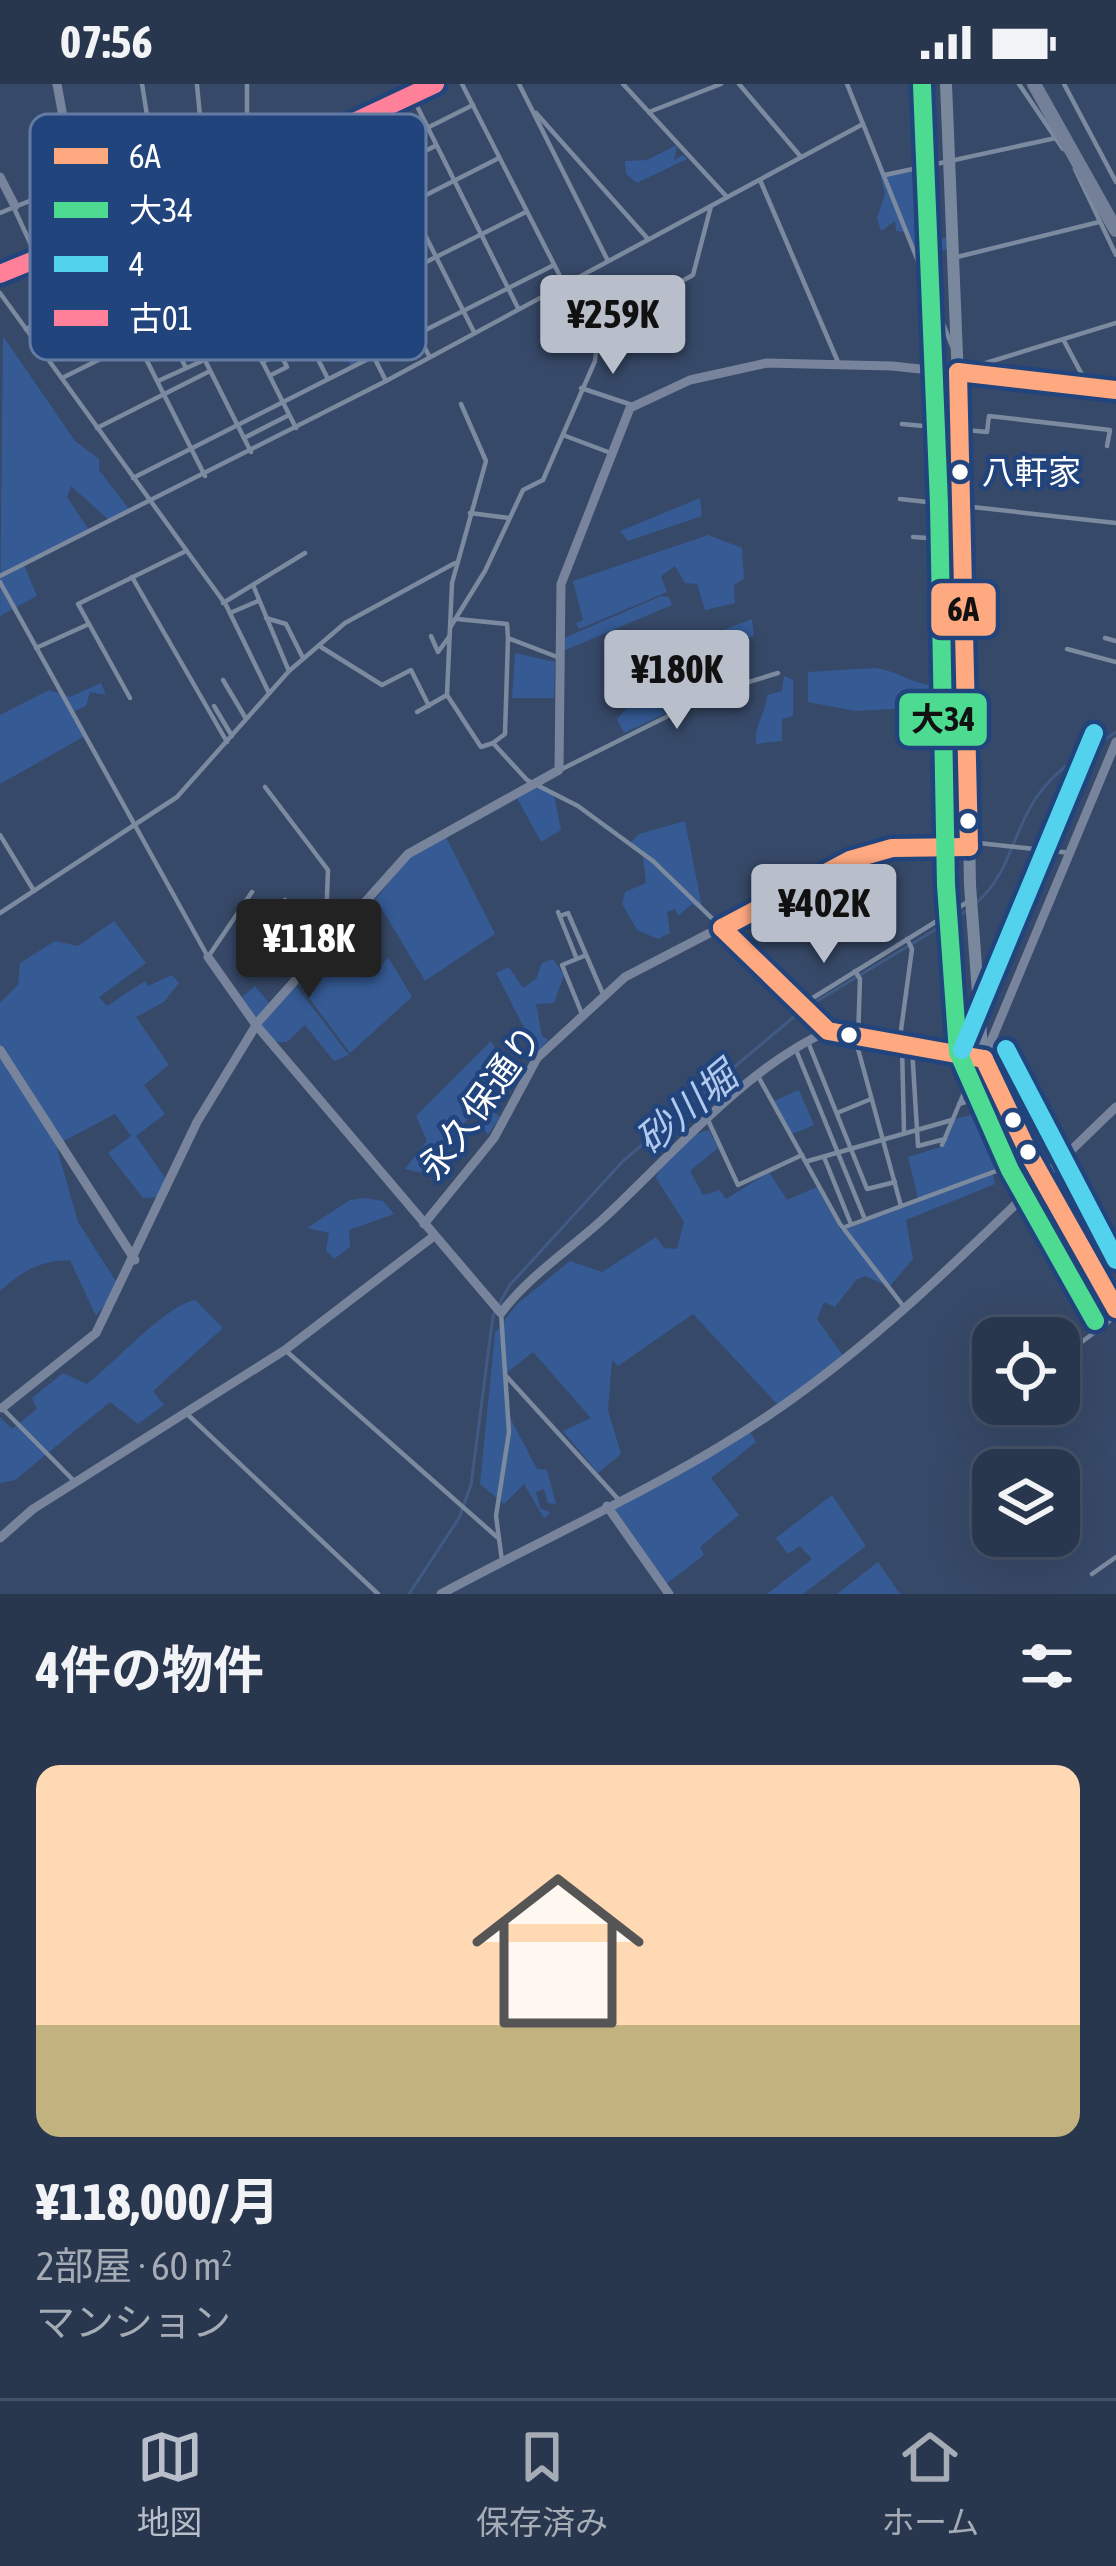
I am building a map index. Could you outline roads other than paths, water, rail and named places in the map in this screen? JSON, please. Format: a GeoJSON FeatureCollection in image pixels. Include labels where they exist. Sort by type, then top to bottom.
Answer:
{"type":"FeatureCollection","features":[{"type":"Feature","properties":{"kind":"highway"},"geometry":{"type":"LineString","coordinates":[[1039,84],[1116,213]]}},
{"type":"Feature","properties":{"kind":"highway"},"geometry":{"type":"LineString","coordinates":[[1039,84],[1116,230]]}},
{"type":"Feature","properties":{"kind":"main road"},"geometry":{"type":"LineString","coordinates":[[946,84],[958,356],[966,372],[961,430],[969,844],[981,1059],[1116,1312]]}},
{"type":"Feature","properties":{"kind":"street"},"geometry":{"type":"LineString","coordinates":[[57,84],[63,114]]}},
{"type":"Feature","properties":{"kind":"street"},"geometry":{"type":"LineString","coordinates":[[142,84],[147,114]]}},
{"type":"Feature","properties":{"kind":"street"},"geometry":{"type":"LineString","coordinates":[[364,114],[435,84]]}},
{"type":"Feature","properties":{"kind":"street"},"geometry":{"type":"LineString","coordinates":[[462,84],[564,284]]}},
{"type":"Feature","properties":{"kind":"street"},"geometry":{"type":"LineString","coordinates":[[519,84],[608,261]]}},
{"type":"Feature","properties":{"kind":"street"},"geometry":{"type":"LineString","coordinates":[[623,84],[727,197]]}},
{"type":"Feature","properties":{"kind":"street"},"geometry":{"type":"LineString","coordinates":[[649,112],[721,84]]}},
{"type":"Feature","properties":{"kind":"street"},"geometry":{"type":"LineString","coordinates":[[739,84],[801,157]]}},
{"type":"Feature","properties":{"kind":"street"},"geometry":{"type":"LineString","coordinates":[[847,84],[958,356]]}},
{"type":"Feature","properties":{"kind":"street"},"geometry":{"type":"LineString","coordinates":[[1019,84],[1056,138],[1116,255]]}},
{"type":"Feature","properties":{"kind":"street"},"geometry":{"type":"LineString","coordinates":[[1064,84],[1116,182]]}},
{"type":"Feature","properties":{"kind":"street"},"geometry":{"type":"LineString","coordinates":[[411,94],[420,114]]}},
{"type":"Feature","properties":{"kind":"street"},"geometry":{"type":"LineString","coordinates":[[473,105],[427,128],[518,308]]}},
{"type":"Feature","properties":{"kind":"street"},"geometry":{"type":"LineString","coordinates":[[531,108],[648,239]]}},
{"type":"Feature","properties":{"kind":"street"},"geometry":{"type":"LineString","coordinates":[[426,359],[862,124]]}},
{"type":"Feature","properties":{"kind":"street"},"geometry":{"type":"LineString","coordinates":[[884,176],[1056,138]]}},
{"type":"Feature","properties":{"kind":"street"},"geometry":{"type":"LineString","coordinates":[[426,151],[436,146]]}},
{"type":"Feature","properties":{"kind":"street"},"geometry":{"type":"LineString","coordinates":[[426,195],[500,158]]}},
{"type":"Feature","properties":{"kind":"street"},"geometry":{"type":"LineString","coordinates":[[0,180],[30,238]]}},
{"type":"Feature","properties":{"kind":"street"},"geometry":{"type":"LineString","coordinates":[[760,180],[839,364]]}},
{"type":"Feature","properties":{"kind":"street"},"geometry":{"type":"LineString","coordinates":[[0,200],[2,212],[30,200]]}},
{"type":"Feature","properties":{"kind":"street"},"geometry":{"type":"LineString","coordinates":[[431,636],[438,652],[527,485],[544,480],[579,387],[595,361],[599,326],[693,275],[711,206]]}},
{"type":"Feature","properties":{"kind":"street"},"geometry":{"type":"LineString","coordinates":[[426,262],[526,212]]}},
{"type":"Feature","properties":{"kind":"street"},"geometry":{"type":"LineString","coordinates":[[953,258],[1100,222]]}},
{"type":"Feature","properties":{"kind":"street"},"geometry":{"type":"LineString","coordinates":[[426,237],[474,332]]}},
{"type":"Feature","properties":{"kind":"street"},"geometry":{"type":"LineString","coordinates":[[697,257],[710,252]]}},
{"type":"Feature","properties":{"kind":"street"},"geometry":{"type":"LineString","coordinates":[[0,274],[30,262]]}},
{"type":"Feature","properties":{"kind":"street"},"geometry":{"type":"LineString","coordinates":[[426,330],[554,265]]}},
{"type":"Feature","properties":{"kind":"street"},"geometry":{"type":"LineString","coordinates":[[0,293],[30,335]]}},
{"type":"Feature","properties":{"kind":"street"},"geometry":{"type":"LineString","coordinates":[[966,372],[1116,322]]}},
{"type":"Feature","properties":{"kind":"street"},"geometry":{"type":"LineString","coordinates":[[26,329],[30,327]]}},
{"type":"Feature","properties":{"kind":"street"},"geometry":{"type":"LineString","coordinates":[[1063,339],[1088,386]]}},
{"type":"Feature","properties":{"kind":"street"},"geometry":{"type":"LineString","coordinates":[[426,351],[429,357]]}},
{"type":"Feature","properties":{"kind":"street"},"geometry":{"type":"LineString","coordinates":[[48,360],[230,613],[269,693]]}},
{"type":"Feature","properties":{"kind":"street"},"geometry":{"type":"LineString","coordinates":[[61,378],[97,360]]}},
{"type":"Feature","properties":{"kind":"street"},"geometry":{"type":"LineString","coordinates":[[147,360],[205,476]]}},
{"type":"Feature","properties":{"kind":"street"},"geometry":{"type":"LineString","coordinates":[[182,360],[186,368]]}},
{"type":"Feature","properties":{"kind":"street"},"geometry":{"type":"LineString","coordinates":[[158,381],[202,360]]}},
{"type":"Feature","properties":{"kind":"street"},"geometry":{"type":"LineString","coordinates":[[205,360],[251,452]]}},
{"type":"Feature","properties":{"kind":"street"},"geometry":{"type":"LineString","coordinates":[[266,360],[262,362],[296,428]]}},
{"type":"Feature","properties":{"kind":"street"},"geometry":{"type":"LineString","coordinates":[[269,376],[287,367],[284,360]]}},
{"type":"Feature","properties":{"kind":"street"},"geometry":{"type":"LineString","coordinates":[[318,360],[328,380]]}},
{"type":"Feature","properties":{"kind":"street"},"geometry":{"type":"LineString","coordinates":[[133,478],[366,360]]}},
{"type":"Feature","properties":{"kind":"street"},"geometry":{"type":"LineString","coordinates":[[375,360],[386,382]]}},
{"type":"Feature","properties":{"kind":"street"},"geometry":{"type":"LineString","coordinates":[[424,360],[0,579],[208,957],[256,1025],[497,1309],[509,1432],[497,1538],[502,1561]]}},
{"type":"Feature","properties":{"kind":"street"},"geometry":{"type":"LineString","coordinates":[[579,387],[632,405],[690,380],[752,365],[839,364],[966,372],[1116,390]]}},
{"type":"Feature","properties":{"kind":"street"},"geometry":{"type":"LineString","coordinates":[[98,428],[210,370]]}},
{"type":"Feature","properties":{"kind":"street"},"geometry":{"type":"LineString","coordinates":[[457,619],[507,624],[505,734],[481,747],[447,695],[455,563],[486,455],[461,404]]}},
{"type":"Feature","properties":{"kind":"street"},"geometry":{"type":"LineString","coordinates":[[559,770],[563,577],[632,405]]}},
{"type":"Feature","properties":{"kind":"street"},"geometry":{"type":"LineString","coordinates":[[244,438],[289,416]]}},
{"type":"Feature","properties":{"kind":"street"},"geometry":{"type":"LineString","coordinates":[[902,424],[987,432],[989,416],[1073,423],[1110,430],[1107,446]]}},
{"type":"Feature","properties":{"kind":"street"},"geometry":{"type":"LineString","coordinates":[[561,434],[614,454]]}},
{"type":"Feature","properties":{"kind":"street"},"geometry":{"type":"LineString","coordinates":[[900,499],[1116,523]]}},
{"type":"Feature","properties":{"kind":"street"},"geometry":{"type":"LineString","coordinates":[[470,513],[509,518]]}},
{"type":"Feature","properties":{"kind":"street"},"geometry":{"type":"LineString","coordinates":[[913,537],[964,541]]}},
{"type":"Feature","properties":{"kind":"street"},"geometry":{"type":"LineString","coordinates":[[130,698],[78,604],[186,551]]}},
{"type":"Feature","properties":{"kind":"street"},"geometry":{"type":"LineString","coordinates":[[223,603],[304,553]]}},
{"type":"Feature","properties":{"kind":"street"},"geometry":{"type":"LineString","coordinates":[[0,913],[177,797],[289,671],[353,617],[455,563]]}},
{"type":"Feature","properties":{"kind":"street"},"geometry":{"type":"LineString","coordinates":[[132,578],[229,739]]}},
{"type":"Feature","properties":{"kind":"street"},"geometry":{"type":"LineString","coordinates":[[253,585],[289,671]]}},
{"type":"Feature","properties":{"kind":"street"},"geometry":{"type":"LineString","coordinates":[[230,613],[259,601]]}},
{"type":"Feature","properties":{"kind":"street"},"geometry":{"type":"LineString","coordinates":[[266,618],[286,624],[303,659]]}},
{"type":"Feature","properties":{"kind":"street"},"geometry":{"type":"LineString","coordinates":[[36,648],[89,624]]}},
{"type":"Feature","properties":{"kind":"street"},"geometry":{"type":"LineString","coordinates":[[508,638],[560,658]]}},
{"type":"Feature","properties":{"kind":"street"},"geometry":{"type":"LineString","coordinates":[[1105,638],[1116,641]]}},
{"type":"Feature","properties":{"kind":"street"},"geometry":{"type":"LineString","coordinates":[[320,646],[382,685],[411,670],[429,706]]}},
{"type":"Feature","properties":{"kind":"street"},"geometry":{"type":"LineString","coordinates":[[1067,649],[1116,662]]}},
{"type":"Feature","properties":{"kind":"street"},"geometry":{"type":"LineString","coordinates":[[75,1482],[1,1409],[96,1334],[136,1260],[197,1122],[256,1025],[417,847],[706,696],[778,673]]}},
{"type":"Feature","properties":{"kind":"street"},"geometry":{"type":"LineString","coordinates":[[223,680],[246,719]]}},
{"type":"Feature","properties":{"kind":"street"},"geometry":{"type":"LineString","coordinates":[[417,712],[447,695]]}},
{"type":"Feature","properties":{"kind":"street"},"geometry":{"type":"LineString","coordinates":[[214,706],[229,739]]}},
{"type":"Feature","properties":{"kind":"street"},"geometry":{"type":"LineString","coordinates":[[912,1048],[913,1131],[918,1146],[944,1142],[1073,854],[1116,742]]}},
{"type":"Feature","properties":{"kind":"street"},"geometry":{"type":"LineString","coordinates":[[493,743],[534,784],[629,842],[828,1031],[981,1059]]}},
{"type":"Feature","properties":{"kind":"street"},"geometry":{"type":"LineString","coordinates":[[266,787],[328,870],[326,921],[338,935]]}},
{"type":"Feature","properties":{"kind":"street"},"geometry":{"type":"LineString","coordinates":[[0,835],[34,891]]}},
{"type":"Feature","properties":{"kind":"street","name":"永久保通り"},"geometry":{"type":"LineString","coordinates":[[424,1224],[494,1138],[537,1058],[625,977],[850,860],[900,847],[969,844],[1022,844],[1073,854]]}},
{"type":"Feature","properties":{"kind":"street"},"geometry":{"type":"LineString","coordinates":[[208,957],[252,892]]}},
{"type":"Feature","properties":{"kind":"street"},"geometry":{"type":"LineString","coordinates":[[285,900],[326,948]]}},
{"type":"Feature","properties":{"kind":"street"},"geometry":{"type":"LineString","coordinates":[[803,1004],[972,904]]}},
{"type":"Feature","properties":{"kind":"street"},"geometry":{"type":"LineString","coordinates":[[559,914],[568,913],[580,958],[603,994]]}},
{"type":"Feature","properties":{"kind":"street"},"geometry":{"type":"LineString","coordinates":[[904,1133],[901,1046],[909,943]]}},
{"type":"Feature","properties":{"kind":"street"},"geometry":{"type":"LineString","coordinates":[[580,958],[562,965],[582,1014]]}},
{"type":"Feature","properties":{"kind":"street"},"geometry":{"type":"LineString","coordinates":[[857,974],[857,1039],[902,1206]]}},
{"type":"Feature","properties":{"kind":"street"},"geometry":{"type":"LineString","coordinates":[[497,1309],[648,1176],[670,1148],[796,1050],[828,1031]]}},
{"type":"Feature","properties":{"kind":"street"},"geometry":{"type":"LineString","coordinates":[[808,1042],[867,1189],[895,1182]]}},
{"type":"Feature","properties":{"kind":"street"},"geometry":{"type":"LineString","coordinates":[[0,1050],[136,1260]]}},
{"type":"Feature","properties":{"kind":"street"},"geometry":{"type":"LineString","coordinates":[[796,1050],[865,1219]]}},
{"type":"Feature","properties":{"kind":"street"},"geometry":{"type":"LineString","coordinates":[[759,1078],[843,1227],[904,1307]]}},
{"type":"Feature","properties":{"kind":"street"},"geometry":{"type":"LineString","coordinates":[[903,1089],[913,1088]]}},
{"type":"Feature","properties":{"kind":"street"},"geometry":{"type":"LineString","coordinates":[[958,1104],[998,1092]]}},
{"type":"Feature","properties":{"kind":"street"},"geometry":{"type":"LineString","coordinates":[[837,1113],[871,1099]]}},
{"type":"Feature","properties":{"kind":"street"},"geometry":{"type":"LineString","coordinates":[[441,1594],[767,1417],[849,1357],[1116,1107]]}},
{"type":"Feature","properties":{"kind":"street"},"geometry":{"type":"LineString","coordinates":[[708,1120],[738,1185],[804,1158],[824,1157],[952,1120]]}},
{"type":"Feature","properties":{"kind":"street"},"geometry":{"type":"LineString","coordinates":[[663,1128],[670,1148]]}},
{"type":"Feature","properties":{"kind":"street"},"geometry":{"type":"LineString","coordinates":[[824,1157],[851,1224]]}},
{"type":"Feature","properties":{"kind":"street"},"geometry":{"type":"LineString","coordinates":[[843,1227],[1031,1158]]}},
{"type":"Feature","properties":{"kind":"street"},"geometry":{"type":"LineString","coordinates":[[0,1538],[33,1509],[286,1350],[434,1236]]}},
{"type":"Feature","properties":{"kind":"street"},"geometry":{"type":"LineString","coordinates":[[1080,1342],[1116,1312]]}},
{"type":"Feature","properties":{"kind":"street"},"geometry":{"type":"LineString","coordinates":[[286,1350],[497,1538]]}},
{"type":"Feature","properties":{"kind":"street"},"geometry":{"type":"LineString","coordinates":[[506,1376],[619,1500]]}},
{"type":"Feature","properties":{"kind":"street"},"geometry":{"type":"LineString","coordinates":[[186,1413],[379,1594]]}},
{"type":"Feature","properties":{"kind":"street"},"geometry":{"type":"LineString","coordinates":[[607,1506],[669,1594]]}},
{"type":"Feature","properties":{"kind":"street"},"geometry":{"type":"LineString","coordinates":[[1092,1574],[1116,1557]]}},
{"type":"Feature","properties":{"kind":"waterway","name":"砂川堀"},"geometry":{"type":"LineString","coordinates":[[975,904],[996,880],[1044,787],[1116,732]]}},
{"type":"Feature","properties":{"kind":"waterway","name":"砂川堀"},"geometry":{"type":"LineString","coordinates":[[409,1594],[459,1518],[471,1485],[493,1316],[509,1286],[623,1161],[802,1010],[968,910]]}},
{"type":"Feature","properties":{"kind":"place","name":"八軒家"},"geometry":{"type":"Point","coordinates":[960,472]}}]}
